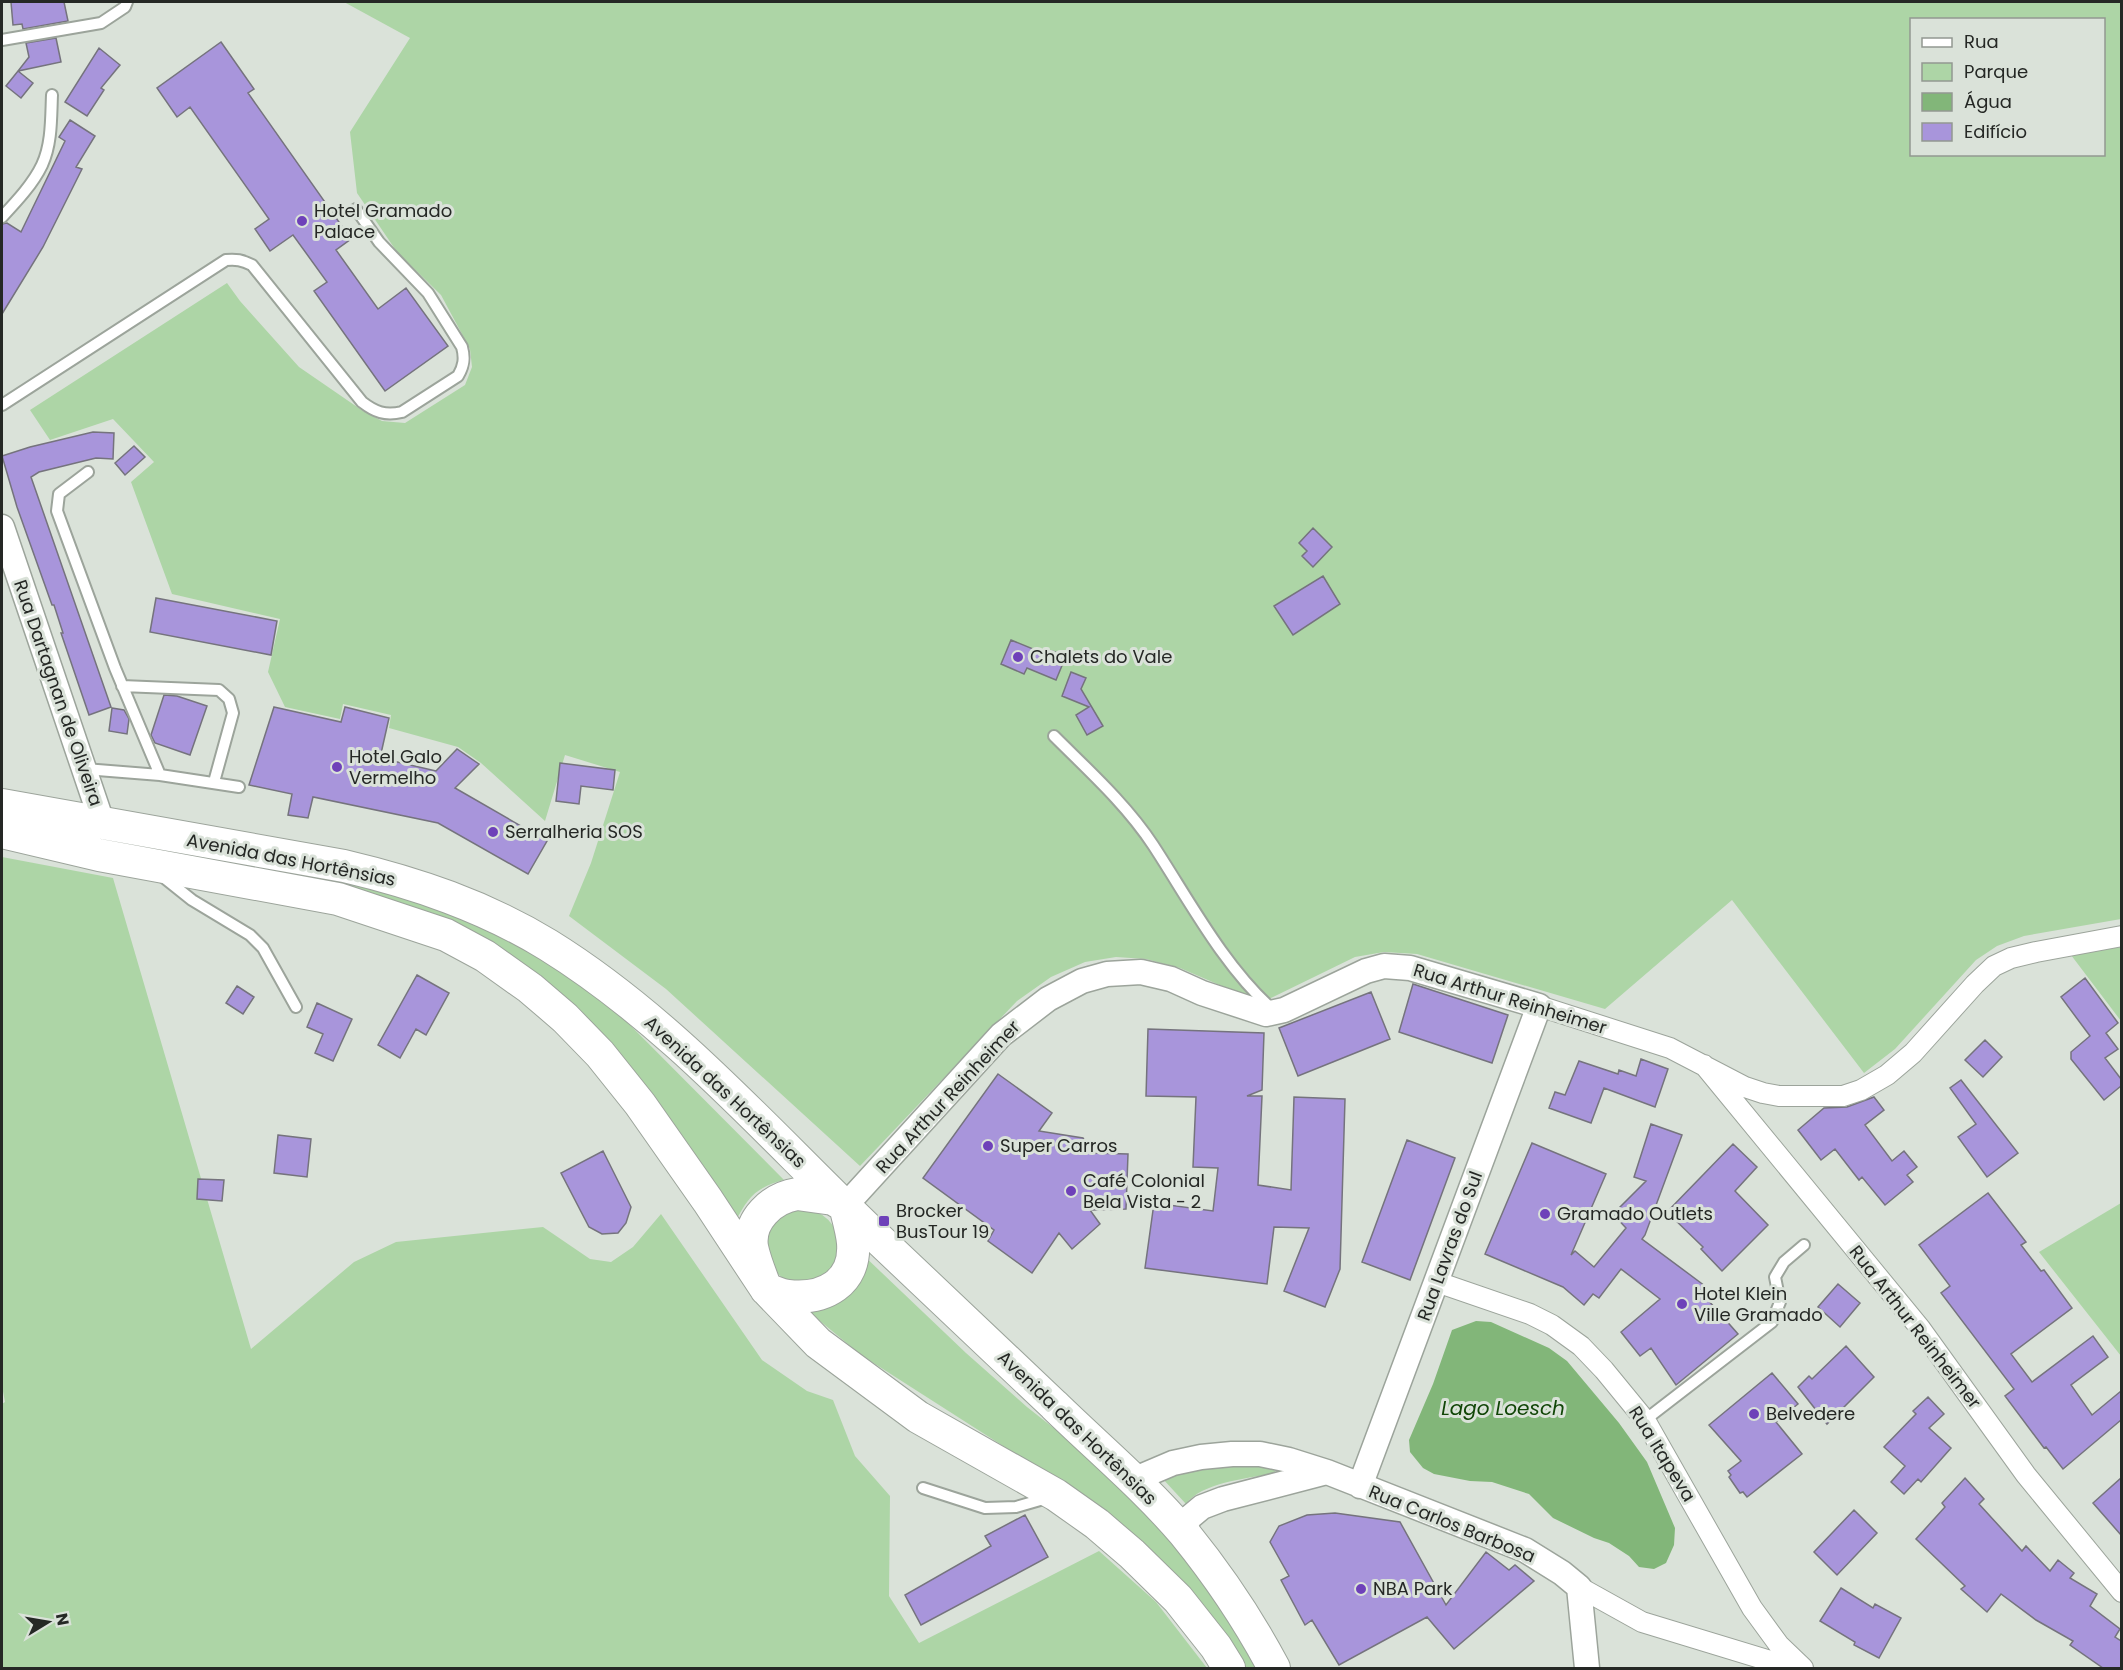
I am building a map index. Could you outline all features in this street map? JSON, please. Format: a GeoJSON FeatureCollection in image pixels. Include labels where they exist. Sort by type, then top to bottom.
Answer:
{"type":"FeatureCollection","features":[{"type":"Feature","properties":{"kind":"main road","name":"Avenida das Hortênsias"},"geometry":{"type":"LineString","coordinates":[[2,805],[103,825],[333,864],[382,875],[452,897],[504,920],[586,970],[627,1002],[750,1112],[1132,1480],[1182,1531],[1218,1576],[1251,1624],[1274,1668]]}},
{"type":"Feature","properties":{"kind":"main road"},"geometry":{"type":"LineString","coordinates":[[2,827],[92,837],[101,832],[103,825]]}},
{"type":"Feature","properties":{"kind":"main road","name":"Avenida das Hortênsias"},"geometry":{"type":"LineString","coordinates":[[2,832],[99,855],[338,899],[446,935],[484,956],[530,988],[565,1018],[600,1054],[674,1152],[766,1289],[818,1343],[873,1386],[918,1417],[1056,1495],[1114,1539],[1178,1599],[1216,1647],[1229,1668]]}},
{"type":"Feature","properties":{"kind":"main road"},"geometry":{"type":"LineString","coordinates":[[797,1194],[832,1199],[845,1206],[853,1242],[852,1258],[849,1272],[838,1285],[821,1293],[804,1296],[785,1296],[766,1289],[752,1245],[754,1228],[763,1211],[783,1197],[797,1194]]}},
{"type":"Feature","properties":{"kind":"street","name":"Rua Dartagnan de Oliveira"},"geometry":{"type":"LineString","coordinates":[[2,527],[103,825]]}},
{"type":"Feature","properties":{"kind":"street","name":"Rua Arthur Reinheimer"},"geometry":{"type":"LineString","coordinates":[[845,1206],[1001,1035],[1047,999],[1082,981],[1107,974],[1141,972],[1171,979],[1202,993],[1266,1014],[1276,1012],[1366,971],[1384,966],[1410,968],[1670,1048],[1745,1087],[1779,1096],[1843,1096],[1861,1090],[1887,1075],[1913,1053],[1994,966],[2011,958],[2036,952],[2121,936]]}},
{"type":"Feature","properties":{"kind":"street","name":"Rua Lavras do Sul"},"geometry":{"type":"LineString","coordinates":[[1360,1486],[1539,1006]]}},
{"type":"Feature","properties":{"kind":"street","name":"Rua Arthur Reinheimer"},"geometry":{"type":"LineString","coordinates":[[1704,1065],[1920,1328],[2026,1475],[2121,1592]]}},
{"type":"Feature","properties":{"kind":"street","name":"Rua Itapeva"},"geometry":{"type":"LineString","coordinates":[[1437,1282],[1530,1314],[1552,1324],[1581,1347],[1604,1370],[1645,1420],[1752,1608],[1779,1645],[1803,1668]]}},
{"type":"Feature","properties":{"kind":"street","name":"Rua Carlos Barbosa"},"geometry":{"type":"LineString","coordinates":[[1132,1480],[1173,1463],[1232,1454],[1270,1456],[1327,1472],[1525,1550],[1562,1573],[1579,1587],[1642,1622],[1793,1668]]}},
{"type":"Feature","properties":{"kind":"street"},"geometry":{"type":"LineString","coordinates":[[1182,1531],[1190,1517],[1202,1507],[1223,1499],[1327,1472]]}},
{"type":"Feature","properties":{"kind":"street"},"geometry":{"type":"LineString","coordinates":[[1579,1587],[1587,1668]]}},
{"type":"Feature","properties":{"kind":"lane"},"geometry":{"type":"LineString","coordinates":[[2,40],[101,23],[125,7],[127,2]]}},
{"type":"Feature","properties":{"kind":"lane"},"geometry":{"type":"LineString","coordinates":[[2,217],[20,198],[43,164],[50,134],[52,95]]}},
{"type":"Feature","properties":{"kind":"lane"},"geometry":{"type":"LineString","coordinates":[[2,405],[226,260],[234,259],[252,265],[362,402],[382,414],[392,415],[402,412],[458,376],[463,368],[462,347],[428,292],[379,242],[356,209]]}},
{"type":"Feature","properties":{"kind":"lane"},"geometry":{"type":"LineString","coordinates":[[88,472],[59,494],[57,511],[122,686],[160,775]]}},
{"type":"Feature","properties":{"kind":"lane"},"geometry":{"type":"LineString","coordinates":[[122,686],[219,690],[229,699],[233,713],[214,782]]}},
{"type":"Feature","properties":{"kind":"lane"},"geometry":{"type":"LineString","coordinates":[[1054,736],[1114,796],[1152,844],[1182,894],[1236,970],[1276,1012]]}},
{"type":"Feature","properties":{"kind":"lane"},"geometry":{"type":"LineString","coordinates":[[85,769],[160,775],[238,787]]}},
{"type":"Feature","properties":{"kind":"lane"},"geometry":{"type":"LineString","coordinates":[[148,864],[192,900],[250,935],[263,948],[296,1007]]}},
{"type":"Feature","properties":{"kind":"lane"},"geometry":{"type":"LineString","coordinates":[[1645,1420],[1772,1322],[1780,1302],[1775,1277],[1784,1262],[1804,1245]]}},
{"type":"Feature","properties":{"kind":"lane"},"geometry":{"type":"LineString","coordinates":[[923,1488],[985,1508],[1016,1507],[1056,1495]]}},
{"type":"Feature","properties":{"kind":"green space"},"geometry":{"type":"Polygon","coordinates":[[[344,2],[2121,2],[2121,919],[2024,936],[1997,946],[1976,960],[1895,1049],[1864,1073],[1732,900],[1605,1009],[1417,954],[1384,952],[1355,957],[1271,998],[1252,999],[1180,968],[1146,959],[1116,957],[1085,962],[1051,977],[1017,1001],[860,1166],[666,989],[569,916],[591,863],[620,772],[565,755],[545,821],[481,763],[458,747],[389,728],[391,715],[343,704],[340,719],[285,707],[268,672],[280,619],[172,594],[131,482],[154,462],[113,419],[50,440],[30,410],[227,283],[240,301],[299,367],[363,411],[382,421],[405,423],[465,385],[472,367],[470,349],[441,295],[397,252],[357,193],[350,132],[410,38],[344,2]]]}},
{"type":"Feature","properties":{"kind":"green space"},"geometry":{"type":"Polygon","coordinates":[[[115,838],[350,879],[504,932],[591,990],[627,1022],[784,1180],[759,1190],[748,1200],[735,1223],[680,1139],[419,910],[344,887],[107,843],[115,838]]]}},
{"type":"Feature","properties":{"kind":"green space"},"geometry":{"type":"Polygon","coordinates":[[[2,857],[113,878],[251,1349],[354,1262],[396,1242],[543,1227],[590,1259],[611,1262],[633,1247],[661,1214],[762,1360],[807,1391],[833,1400],[855,1456],[890,1496],[889,1596],[919,1643],[1099,1551],[1156,1602],[1207,1668],[2,1668],[2,1404],[5,1402],[2,1386],[2,857]]]}},
{"type":"Feature","properties":{"kind":"green space"},"geometry":{"type":"Polygon","coordinates":[[[2121,947],[2121,1021],[2071,955],[2121,947]]]}},
{"type":"Feature","properties":{"kind":"green space"},"geometry":{"type":"Polygon","coordinates":[[[2121,1203],[2121,1356],[2039,1252],[2121,1203]]]}},
{"type":"Feature","properties":{"kind":"green space"},"geometry":{"type":"Polygon","coordinates":[[[802,1209],[823,1215],[833,1225],[839,1246],[833,1267],[823,1277],[802,1283],[781,1277],[771,1267],[765,1246],[771,1225],[781,1215],[802,1209]]]}},
{"type":"Feature","properties":{"kind":"green space"},"geometry":{"type":"Polygon","coordinates":[[[860,1252],[966,1353],[1027,1407],[1074,1444],[1183,1549],[1261,1668],[1243,1668],[1067,1487],[861,1355],[802,1306],[860,1252]]]}},
{"type":"Feature","properties":{"kind":"green space"},"geometry":{"type":"Polygon","coordinates":[[[1270,1462],[1276,1473],[1215,1486],[1193,1497],[1186,1504],[1162,1478],[1191,1468],[1270,1462]]]}},
{"type":"Feature","properties":{"kind":"water","name":"Lago Loesch"},"geometry":{"type":"Polygon","coordinates":[[[1476,1321],[1491,1322],[1549,1348],[1567,1361],[1619,1423],[1647,1462],[1675,1528],[1674,1545],[1666,1563],[1654,1569],[1639,1567],[1629,1556],[1609,1543],[1553,1518],[1529,1494],[1492,1482],[1470,1481],[1434,1474],[1423,1468],[1410,1452],[1409,1440],[1433,1384],[1452,1330],[1476,1321]]]}},
{"type":"Feature","properties":{"kind":"building"},"geometry":{"type":"Polygon","coordinates":[[[11,2],[64,2],[68,21],[23,29],[22,24],[13,25],[11,2]]]}},
{"type":"Feature","properties":{"kind":"building"},"geometry":{"type":"Polygon","coordinates":[[[56,38],[61,62],[18,71],[29,57],[26,43],[56,38]]]}},
{"type":"Feature","properties":{"kind":"building","name":"Hotel Gramado Palace"},"geometry":{"type":"Polygon","coordinates":[[[221,42],[254,89],[248,93],[351,239],[336,250],[378,309],[406,288],[448,346],[385,391],[314,291],[327,282],[293,235],[270,251],[255,229],[269,219],[190,107],[177,117],[157,88],[221,42]]]}},
{"type":"Feature","properties":{"kind":"building"},"geometry":{"type":"Polygon","coordinates":[[[99,48],[120,65],[101,88],[104,90],[87,116],[65,102],[99,48]]]}},
{"type":"Feature","properties":{"kind":"building"},"geometry":{"type":"Polygon","coordinates":[[[18,71],[33,83],[21,98],[6,86],[18,71]]]}},
{"type":"Feature","properties":{"kind":"building"},"geometry":{"type":"Polygon","coordinates":[[[70,120],[95,136],[76,167],[82,169],[43,247],[2,314],[2,224],[7,223],[21,232],[65,141],[59,137],[70,120]]]}},
{"type":"Feature","properties":{"kind":"building"},"geometry":{"type":"Polygon","coordinates":[[[93,432],[114,433],[113,459],[96,458],[39,472],[31,477],[111,707],[89,715],[61,633],[63,633],[54,605],[52,605],[17,507],[2,456],[93,432]]]}},
{"type":"Feature","properties":{"kind":"building"},"geometry":{"type":"Polygon","coordinates":[[[134,446],[145,457],[125,475],[115,463],[134,446]]]}},
{"type":"Feature","properties":{"kind":"building"},"geometry":{"type":"Polygon","coordinates":[[[1313,528],[1332,547],[1313,567],[1302,556],[1307,551],[1299,543],[1313,528]]]}},
{"type":"Feature","properties":{"kind":"building"},"geometry":{"type":"Polygon","coordinates":[[[1323,576],[1340,604],[1293,635],[1274,606],[1323,576]]]}},
{"type":"Feature","properties":{"kind":"building"},"geometry":{"type":"Polygon","coordinates":[[[156,598],[277,621],[271,655],[150,632],[156,598]]]}},
{"type":"Feature","properties":{"kind":"building"},"geometry":{"type":"Polygon","coordinates":[[[1011,640],[1050,656],[1052,651],[1066,656],[1056,680],[1027,668],[1024,674],[1001,664],[1011,640]]]}},
{"type":"Feature","properties":{"kind":"building"},"geometry":{"type":"Polygon","coordinates":[[[1071,672],[1086,678],[1081,689],[1103,726],[1087,735],[1076,715],[1089,707],[1062,696],[1071,672]]]}},
{"type":"Feature","properties":{"kind":"building"},"geometry":{"type":"Polygon","coordinates":[[[164,695],[177,696],[207,706],[190,755],[155,743],[151,735],[164,695]]]}},
{"type":"Feature","properties":{"kind":"building","name":"Hotel Galo Vermelho"},"geometry":{"type":"Polygon","coordinates":[[[274,707],[341,722],[345,707],[389,718],[380,758],[436,771],[457,749],[479,764],[455,788],[547,841],[528,874],[438,823],[313,797],[308,818],[288,815],[292,794],[249,785],[274,707]]]}},
{"type":"Feature","properties":{"kind":"building"},"geometry":{"type":"Polygon","coordinates":[[[112,708],[124,710],[129,719],[127,734],[109,731],[112,708]]]}},
{"type":"Feature","properties":{"kind":"building"},"geometry":{"type":"Polygon","coordinates":[[[560,763],[615,770],[613,790],[581,786],[579,804],[556,801],[560,763]]]}},
{"type":"Feature","properties":{"kind":"building"},"geometry":{"type":"Polygon","coordinates":[[[417,975],[449,993],[426,1035],[416,1029],[400,1058],[378,1045],[417,975]]]}},
{"type":"Feature","properties":{"kind":"building"},"geometry":{"type":"Polygon","coordinates":[[[2085,978],[2118,1023],[2106,1033],[2118,1049],[2105,1058],[2121,1079],[2121,1086],[2104,1100],[2071,1059],[2071,1052],[2090,1036],[2061,997],[2085,978]]]}},
{"type":"Feature","properties":{"kind":"building"},"geometry":{"type":"Polygon","coordinates":[[[1413,984],[1508,1015],[1492,1063],[1399,1032],[1413,984]]]}},
{"type":"Feature","properties":{"kind":"building"},"geometry":{"type":"Polygon","coordinates":[[[237,986],[254,997],[243,1014],[226,1003],[237,986]]]}},
{"type":"Feature","properties":{"kind":"building"},"geometry":{"type":"Polygon","coordinates":[[[1371,992],[1390,1039],[1298,1076],[1279,1028],[1371,992]]]}},
{"type":"Feature","properties":{"kind":"building"},"geometry":{"type":"Polygon","coordinates":[[[317,1003],[352,1019],[333,1061],[315,1053],[323,1034],[307,1027],[317,1003]]]}},
{"type":"Feature","properties":{"kind":"building"},"geometry":{"type":"Polygon","coordinates":[[[1148,1029],[1264,1033],[1262,1090],[1247,1096],[1262,1096],[1258,1185],[1291,1190],[1294,1097],[1345,1099],[1340,1269],[1325,1307],[1284,1291],[1309,1228],[1274,1227],[1267,1284],[1145,1268],[1154,1203],[1213,1211],[1218,1168],[1193,1167],[1196,1097],[1146,1096],[1148,1029]]]}},
{"type":"Feature","properties":{"kind":"building"},"geometry":{"type":"Polygon","coordinates":[[[1985,1040],[2002,1057],[1983,1077],[1965,1060],[1985,1040]]]}},
{"type":"Feature","properties":{"kind":"building"},"geometry":{"type":"Polygon","coordinates":[[[1641,1059],[1668,1069],[1655,1107],[1604,1088],[1591,1123],[1549,1108],[1555,1092],[1565,1095],[1579,1061],[1618,1074],[1619,1070],[1636,1076],[1641,1059]]]}},
{"type":"Feature","properties":{"kind":"building"},"geometry":{"type":"Polygon","coordinates":[[[998,1074],[1052,1113],[1039,1131],[1083,1138],[1092,1153],[1128,1154],[1126,1209],[1090,1210],[1100,1224],[1072,1249],[1059,1233],[1032,1273],[988,1241],[994,1230],[923,1178],[998,1074]]]}},
{"type":"Feature","properties":{"kind":"building"},"geometry":{"type":"Polygon","coordinates":[[[1961,1080],[2018,1153],[1987,1177],[1958,1137],[1976,1124],[1950,1088],[1961,1080]]]}},
{"type":"Feature","properties":{"kind":"building"},"geometry":{"type":"Polygon","coordinates":[[[1874,1097],[1884,1110],[1865,1125],[1892,1161],[1904,1151],[1917,1167],[1907,1175],[1913,1182],[1885,1205],[1862,1177],[1859,1180],[1835,1149],[1821,1160],[1798,1130],[1824,1108],[1847,1107],[1874,1097]]]}},
{"type":"Feature","properties":{"kind":"building"},"geometry":{"type":"Polygon","coordinates":[[[1651,1124],[1682,1135],[1642,1239],[1705,1286],[1700,1291],[1738,1334],[1676,1385],[1651,1348],[1640,1356],[1621,1332],[1660,1299],[1621,1269],[1599,1298],[1593,1294],[1584,1305],[1563,1287],[1485,1254],[1532,1143],[1606,1174],[1571,1255],[1575,1251],[1594,1267],[1626,1228],[1613,1214],[1646,1181],[1634,1177],[1651,1124]]]}},
{"type":"Feature","properties":{"kind":"building"},"geometry":{"type":"Polygon","coordinates":[[[278,1135],[311,1139],[307,1177],[274,1173],[278,1135]]]}},
{"type":"Feature","properties":{"kind":"building"},"geometry":{"type":"Polygon","coordinates":[[[1407,1140],[1455,1158],[1410,1280],[1362,1262],[1407,1140]]]}},
{"type":"Feature","properties":{"kind":"building"},"geometry":{"type":"Polygon","coordinates":[[[1733,1144],[1757,1167],[1735,1191],[1768,1225],[1722,1271],[1701,1249],[1703,1247],[1667,1212],[1733,1144]]]}},
{"type":"Feature","properties":{"kind":"building"},"geometry":{"type":"Polygon","coordinates":[[[603,1151],[631,1207],[626,1223],[618,1233],[602,1234],[589,1227],[561,1173],[603,1151]]]}},
{"type":"Feature","properties":{"kind":"building"},"geometry":{"type":"Polygon","coordinates":[[[198,1179],[224,1180],[222,1201],[197,1199],[198,1179]]]}},
{"type":"Feature","properties":{"kind":"building"},"geometry":{"type":"Polygon","coordinates":[[[1988,1193],[2026,1242],[2021,1245],[2041,1271],[2044,1270],[2072,1308],[2011,1354],[2032,1382],[2093,1336],[2108,1357],[2071,1385],[2092,1415],[2121,1391],[2121,1420],[2063,1469],[2046,1447],[2044,1448],[2005,1396],[2014,1389],[1941,1293],[1950,1286],[1919,1245],[1988,1193]]]}},
{"type":"Feature","properties":{"kind":"building"},"geometry":{"type":"Polygon","coordinates":[[[1838,1284],[1860,1303],[1840,1327],[1818,1307],[1838,1284]]]}},
{"type":"Feature","properties":{"kind":"building"},"geometry":{"type":"Polygon","coordinates":[[[1846,1346],[1874,1377],[1827,1424],[1798,1387],[1809,1376],[1812,1379],[1846,1346]]]}},
{"type":"Feature","properties":{"kind":"building"},"geometry":{"type":"Polygon","coordinates":[[[1772,1373],[1798,1404],[1776,1422],[1802,1454],[1747,1497],[1743,1492],[1740,1493],[1729,1477],[1731,1475],[1728,1471],[1741,1461],[1709,1425],[1772,1373]]]}},
{"type":"Feature","properties":{"kind":"building"},"geometry":{"type":"Polygon","coordinates":[[[1928,1397],[1944,1414],[1929,1428],[1951,1448],[1921,1482],[1918,1479],[1904,1494],[1891,1482],[1905,1466],[1884,1447],[1916,1414],[1913,1411],[1928,1397]]]}},
{"type":"Feature","properties":{"kind":"building"},"geometry":{"type":"Polygon","coordinates":[[[1965,1478],[1984,1499],[1979,1504],[2022,1551],[2026,1546],[2050,1571],[2058,1560],[2074,1573],[2070,1578],[2097,1594],[2090,1606],[2120,1629],[2115,1637],[2121,1641],[2121,1668],[2103,1668],[2070,1645],[2073,1641],[2036,1620],[2001,1594],[1987,1612],[1961,1589],[1965,1586],[1916,1539],[1945,1507],[1942,1503],[1965,1478]]]}},
{"type":"Feature","properties":{"kind":"building"},"geometry":{"type":"Polygon","coordinates":[[[2121,1478],[2121,1535],[2093,1503],[2121,1478]]]}},
{"type":"Feature","properties":{"kind":"building"},"geometry":{"type":"Polygon","coordinates":[[[1854,1510],[1877,1533],[1837,1575],[1814,1552],[1854,1510]]]}},
{"type":"Feature","properties":{"kind":"building","name":"NBA Park"},"geometry":{"type":"Polygon","coordinates":[[[1335,1513],[1400,1522],[1446,1605],[1486,1552],[1509,1570],[1515,1565],[1534,1581],[1454,1649],[1427,1617],[1339,1665],[1312,1620],[1305,1625],[1281,1580],[1289,1576],[1270,1542],[1279,1526],[1307,1515],[1335,1513]]]}},
{"type":"Feature","properties":{"kind":"building"},"geometry":{"type":"Polygon","coordinates":[[[1025,1515],[1048,1557],[921,1625],[905,1595],[991,1546],[985,1536],[1025,1515]]]}},
{"type":"Feature","properties":{"kind":"building"},"geometry":{"type":"Polygon","coordinates":[[[1841,1588],[1873,1608],[1875,1604],[1901,1618],[1879,1658],[1854,1645],[1855,1642],[1820,1621],[1841,1588]]]}},
{"type":"Feature","properties":{"kind":"place","name":"Hotel Gramado Palace"},"geometry":{"type":"Point","coordinates":[302,221]}},
{"type":"Feature","properties":{"kind":"place","name":"Chalets do Vale"},"geometry":{"type":"Point","coordinates":[1018,657]}},
{"type":"Feature","properties":{"kind":"place","name":"Hotel Galo Vermelho"},"geometry":{"type":"Point","coordinates":[337,767]}},
{"type":"Feature","properties":{"kind":"place","name":"Serralheria SOS"},"geometry":{"type":"Point","coordinates":[493,832]}},
{"type":"Feature","properties":{"kind":"place","name":"Super Carros"},"geometry":{"type":"Point","coordinates":[988,1146]}},
{"type":"Feature","properties":{"kind":"place","name":"Café Colonial Bela Vista - 2"},"geometry":{"type":"Point","coordinates":[1071,1191]}},
{"type":"Feature","properties":{"kind":"place","name":"Gramado Outlets"},"geometry":{"type":"Point","coordinates":[1545,1214]}},
{"type":"Feature","properties":{"kind":"place","name":"Brocker BusTour 19"},"geometry":{"type":"Point","coordinates":[884,1221]}},
{"type":"Feature","properties":{"kind":"place","name":"Hotel Klein Ville Gramado"},"geometry":{"type":"Point","coordinates":[1682,1304]}},
{"type":"Feature","properties":{"kind":"place","name":"Belvedere"},"geometry":{"type":"Point","coordinates":[1754,1414]}},
{"type":"Feature","properties":{"kind":"place","name":"NBA Park"},"geometry":{"type":"Point","coordinates":[1361,1589]}}]}
